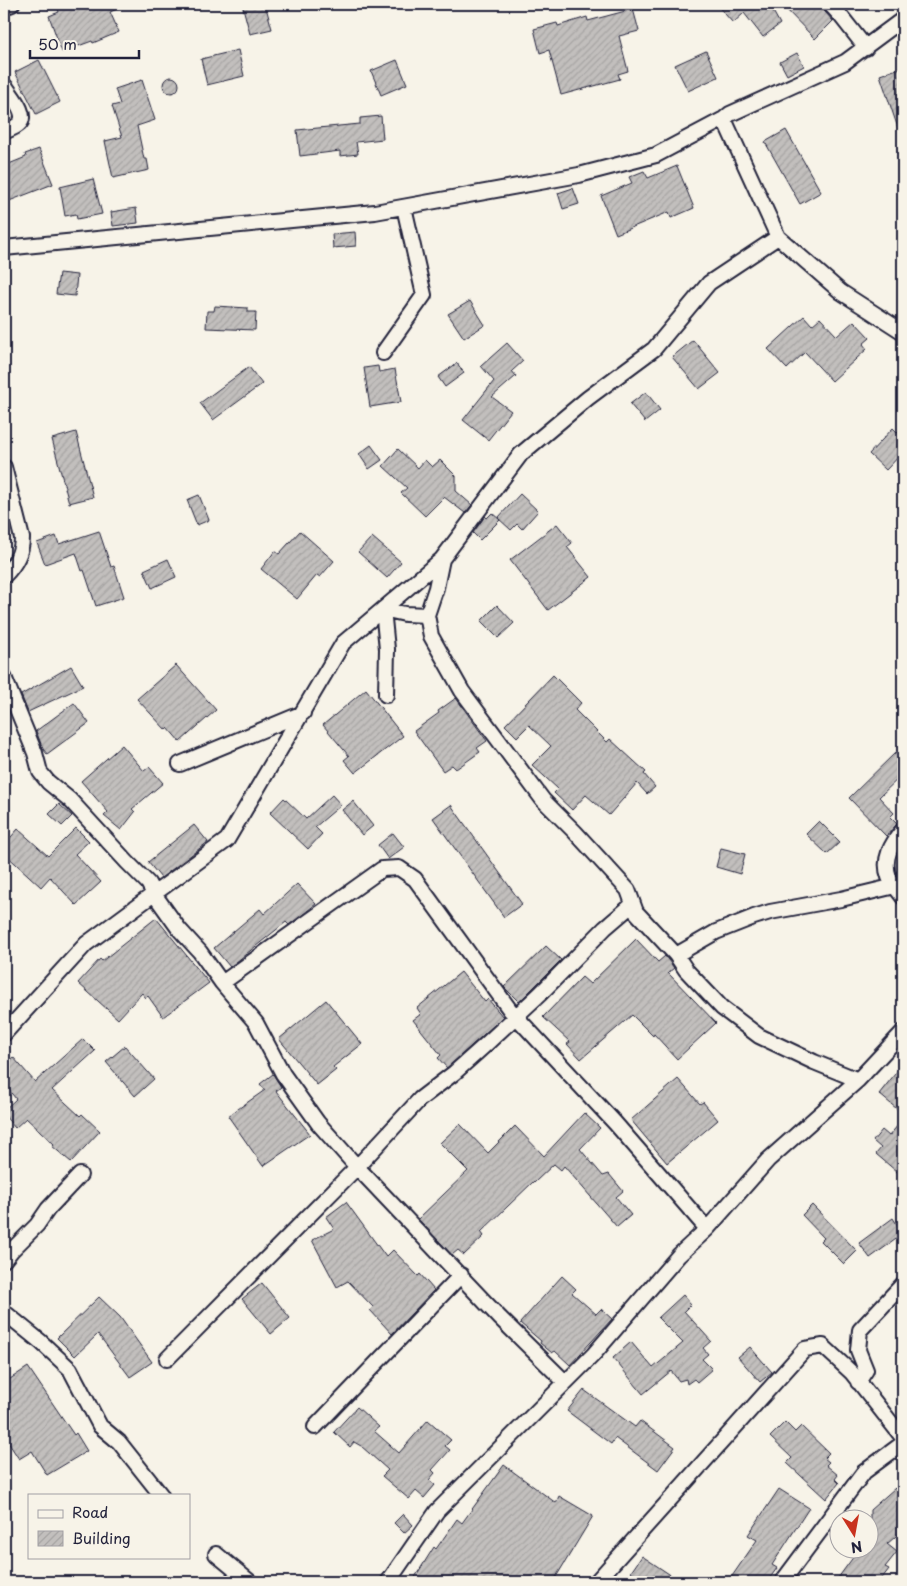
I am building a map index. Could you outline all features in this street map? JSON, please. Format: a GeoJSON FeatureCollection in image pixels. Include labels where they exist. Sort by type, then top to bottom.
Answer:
{"type":"FeatureCollection","features":[{"type":"Feature","properties":{"kind":"street"},"geometry":{"type":"LineString","coordinates":[[4,7],[12,4]]}},
{"type":"Feature","properties":{"kind":"street"},"geometry":{"type":"LineString","coordinates":[[830,4],[866,48]]}},
{"type":"Feature","properties":{"kind":"street"},"geometry":{"type":"LineString","coordinates":[[4,248],[375,212],[579,175],[656,155],[730,114],[846,62],[903,19]]}},
{"type":"Feature","properties":{"kind":"street"},"geometry":{"type":"LineString","coordinates":[[4,132],[19,124],[22,118],[21,111],[6,87]]}},
{"type":"Feature","properties":{"kind":"street"},"geometry":{"type":"LineString","coordinates":[[724,119],[778,237],[841,292],[903,332]]}},
{"type":"Feature","properties":{"kind":"street"},"geometry":{"type":"LineString","coordinates":[[383,353],[424,295],[404,206]]}},
{"type":"Feature","properties":{"kind":"street"},"geometry":{"type":"LineString","coordinates":[[4,1034],[86,944],[227,840],[343,642],[442,559],[521,454],[588,398],[654,349],[709,283],[778,237]]}},
{"type":"Feature","properties":{"kind":"street"},"geometry":{"type":"LineString","coordinates":[[4,467],[22,538],[22,550],[4,576]]}},
{"type":"Feature","properties":{"kind":"street"},"geometry":{"type":"LineString","coordinates":[[442,559],[436,588],[427,615],[431,636],[462,691],[543,800],[628,890],[636,912],[722,1008],[759,1036],[858,1080]]}},
{"type":"Feature","properties":{"kind":"street"},"geometry":{"type":"LineString","coordinates":[[383,609],[405,614],[427,615]]}},
{"type":"Feature","properties":{"kind":"street"},"geometry":{"type":"LineString","coordinates":[[383,609],[388,649],[386,695]]}},
{"type":"Feature","properties":{"kind":"street"},"geometry":{"type":"LineString","coordinates":[[4,677],[35,753],[40,772],[48,782],[70,800],[148,883],[179,929],[200,952],[222,983],[256,1024],[283,1074],[318,1123],[357,1167],[500,1318],[565,1382]]}},
{"type":"Feature","properties":{"kind":"street"},"geometry":{"type":"LineString","coordinates":[[180,764],[303,713]]}},
{"type":"Feature","properties":{"kind":"street"},"geometry":{"type":"LineString","coordinates":[[676,955],[716,932],[754,916],[841,899],[899,892],[889,876],[887,856],[893,842],[903,830]]}},
{"type":"Feature","properties":{"kind":"street"},"geometry":{"type":"LineString","coordinates":[[222,983],[382,869],[399,868],[415,879],[516,1016],[615,1123],[707,1229]]}},
{"type":"Feature","properties":{"kind":"street"},"geometry":{"type":"LineString","coordinates":[[167,1359],[357,1167],[420,1099],[454,1073],[516,1016],[599,934],[633,904]]}},
{"type":"Feature","properties":{"kind":"street"},"geometry":{"type":"LineString","coordinates":[[388,1582],[436,1511],[593,1354],[679,1255],[707,1229],[768,1160],[858,1080],[903,1032]]}},
{"type":"Feature","properties":{"kind":"street"},"geometry":{"type":"LineString","coordinates":[[4,1260],[80,1175]]}},
{"type":"Feature","properties":{"kind":"street"},"geometry":{"type":"LineString","coordinates":[[314,1427],[461,1275]]}},
{"type":"Feature","properties":{"kind":"street"},"geometry":{"type":"LineString","coordinates":[[858,1382],[866,1370],[858,1350],[860,1330],[903,1284]]}},
{"type":"Feature","properties":{"kind":"street"},"geometry":{"type":"LineString","coordinates":[[4,1312],[70,1369],[100,1426],[119,1442],[160,1494]]}},
{"type":"Feature","properties":{"kind":"street"},"geometry":{"type":"LineString","coordinates":[[596,1582],[805,1349],[823,1346],[858,1382],[903,1438]]}},
{"type":"Feature","properties":{"kind":"street"},"geometry":{"type":"LineString","coordinates":[[782,1582],[864,1472],[903,1443]]}},
{"type":"Feature","properties":{"kind":"street"},"geometry":{"type":"LineString","coordinates":[[216,1554],[250,1582]]}},
{"type":"Feature","properties":{"kind":"building"},"geometry":{"type":"Polygon","coordinates":[[[73,4],[129,4],[110,12],[119,32],[93,43],[92,41],[62,52],[49,16],[59,12],[58,9],[73,4]]]}},
{"type":"Feature","properties":{"kind":"building"},"geometry":{"type":"Polygon","coordinates":[[[242,4],[265,4],[272,29],[250,34],[242,4]]]}},
{"type":"Feature","properties":{"kind":"building"},"geometry":{"type":"Polygon","coordinates":[[[716,4],[769,4],[780,24],[763,37],[744,13],[733,23],[716,4]]]}},
{"type":"Feature","properties":{"kind":"building"},"geometry":{"type":"Polygon","coordinates":[[[781,4],[818,4],[833,21],[815,39],[781,4]]]}},
{"type":"Feature","properties":{"kind":"building"},"geometry":{"type":"Polygon","coordinates":[[[633,9],[639,31],[619,36],[628,71],[618,74],[620,79],[561,95],[549,50],[540,53],[534,29],[557,23],[558,26],[587,17],[588,21],[633,9]]]}},
{"type":"Feature","properties":{"kind":"building"},"geometry":{"type":"Polygon","coordinates":[[[238,50],[244,76],[207,85],[201,59],[238,50]]]}},
{"type":"Feature","properties":{"kind":"building"},"geometry":{"type":"Polygon","coordinates":[[[706,51],[718,77],[688,91],[675,65],[706,51]]]}},
{"type":"Feature","properties":{"kind":"building"},"geometry":{"type":"Polygon","coordinates":[[[797,53],[804,66],[787,75],[780,62],[797,53]]]}},
{"type":"Feature","properties":{"kind":"building"},"geometry":{"type":"Polygon","coordinates":[[[39,60],[60,102],[36,114],[15,72],[39,60]]]}},
{"type":"Feature","properties":{"kind":"building"},"geometry":{"type":"Polygon","coordinates":[[[397,60],[407,84],[381,95],[371,71],[397,60]]]}},
{"type":"Feature","properties":{"kind":"building"},"geometry":{"type":"Polygon","coordinates":[[[903,67],[903,137],[901,137],[880,75],[903,67]]]}},
{"type":"Feature","properties":{"kind":"building"},"geometry":{"type":"Polygon","coordinates":[[[168,77],[174,77],[179,82],[177,91],[168,93],[163,88],[163,82],[168,77]]]}},
{"type":"Feature","properties":{"kind":"building"},"geometry":{"type":"Polygon","coordinates":[[[142,80],[155,120],[137,126],[144,159],[147,159],[149,170],[113,178],[105,141],[122,137],[112,106],[120,104],[115,89],[142,80]]]}},
{"type":"Feature","properties":{"kind":"building"},"geometry":{"type":"Polygon","coordinates":[[[381,116],[383,139],[356,142],[358,154],[340,156],[340,151],[300,156],[297,130],[360,124],[360,118],[381,116]]]}},
{"type":"Feature","properties":{"kind":"building"},"geometry":{"type":"Polygon","coordinates":[[[786,130],[821,192],[800,204],[765,142],[786,130]]]}},
{"type":"Feature","properties":{"kind":"building"},"geometry":{"type":"Polygon","coordinates":[[[39,149],[53,184],[4,203],[4,166],[26,157],[25,154],[39,149]]]}},
{"type":"Feature","properties":{"kind":"building"},"geometry":{"type":"Polygon","coordinates":[[[677,166],[694,208],[671,218],[669,212],[616,234],[601,196],[632,183],[629,177],[644,171],[648,178],[677,166]]]}},
{"type":"Feature","properties":{"kind":"building"},"geometry":{"type":"Polygon","coordinates":[[[93,179],[102,214],[77,219],[76,214],[65,216],[60,187],[93,179]]]}},
{"type":"Feature","properties":{"kind":"building"},"geometry":{"type":"Polygon","coordinates":[[[573,188],[579,204],[563,209],[558,193],[573,188]]]}},
{"type":"Feature","properties":{"kind":"building"},"geometry":{"type":"Polygon","coordinates":[[[136,208],[138,223],[113,226],[111,212],[136,208]]]}},
{"type":"Feature","properties":{"kind":"building"},"geometry":{"type":"Polygon","coordinates":[[[355,232],[356,246],[333,248],[332,234],[355,232]]]}},
{"type":"Feature","properties":{"kind":"building"},"geometry":{"type":"Polygon","coordinates":[[[59,273],[77,275],[75,296],[56,294],[59,273]]]}},
{"type":"Feature","properties":{"kind":"building"},"geometry":{"type":"Polygon","coordinates":[[[470,301],[485,325],[464,338],[448,314],[470,301]]]}},
{"type":"Feature","properties":{"kind":"building"},"geometry":{"type":"Polygon","coordinates":[[[215,306],[248,308],[248,312],[256,312],[255,330],[206,328],[207,311],[214,311],[215,306]]]}},
{"type":"Feature","properties":{"kind":"building"},"geometry":{"type":"Polygon","coordinates":[[[804,316],[812,325],[820,318],[837,336],[854,321],[870,338],[863,344],[867,349],[832,381],[805,352],[787,369],[768,349],[804,316]]]}},
{"type":"Feature","properties":{"kind":"building"},"geometry":{"type":"Polygon","coordinates":[[[693,340],[720,373],[699,389],[672,357],[693,340]]]}},
{"type":"Feature","properties":{"kind":"building"},"geometry":{"type":"Polygon","coordinates":[[[507,343],[523,361],[512,371],[516,376],[492,397],[511,411],[488,440],[463,420],[494,381],[481,366],[507,343]]]}},
{"type":"Feature","properties":{"kind":"building"},"geometry":{"type":"Polygon","coordinates":[[[457,363],[464,373],[445,387],[438,377],[457,363]]]}},
{"type":"Feature","properties":{"kind":"building"},"geometry":{"type":"Polygon","coordinates":[[[378,366],[379,372],[395,369],[401,402],[370,407],[364,368],[378,366]]]}},
{"type":"Feature","properties":{"kind":"building"},"geometry":{"type":"Polygon","coordinates":[[[249,367],[262,384],[213,420],[200,403],[249,367]]]}},
{"type":"Feature","properties":{"kind":"building"},"geometry":{"type":"Polygon","coordinates":[[[646,392],[660,410],[645,422],[630,404],[646,392]]]}},
{"type":"Feature","properties":{"kind":"building"},"geometry":{"type":"Polygon","coordinates":[[[893,428],[903,438],[903,452],[886,470],[869,454],[893,428]]]}},
{"type":"Feature","properties":{"kind":"building"},"geometry":{"type":"Polygon","coordinates":[[[76,432],[93,497],[69,503],[52,439],[76,432]]]}},
{"type":"Feature","properties":{"kind":"building"},"geometry":{"type":"Polygon","coordinates":[[[371,445],[382,460],[369,469],[359,454],[371,445]]]}},
{"type":"Feature","properties":{"kind":"building"},"geometry":{"type":"Polygon","coordinates":[[[398,449],[418,468],[425,460],[432,467],[440,460],[456,476],[456,491],[472,505],[465,513],[444,497],[425,516],[401,493],[407,488],[383,466],[398,449]]]}},
{"type":"Feature","properties":{"kind":"building"},"geometry":{"type":"Polygon","coordinates":[[[520,494],[538,511],[522,529],[517,524],[511,530],[498,518],[520,494]]]}},
{"type":"Feature","properties":{"kind":"building"},"geometry":{"type":"Polygon","coordinates":[[[199,495],[209,520],[197,525],[187,500],[199,495]]]}},
{"type":"Feature","properties":{"kind":"building"},"geometry":{"type":"Polygon","coordinates":[[[492,513],[500,520],[480,540],[473,533],[485,516],[487,518],[492,513]]]}},
{"type":"Feature","properties":{"kind":"building"},"geometry":{"type":"Polygon","coordinates":[[[557,524],[572,543],[567,547],[591,577],[548,610],[510,560],[557,524]]]}},
{"type":"Feature","properties":{"kind":"building"},"geometry":{"type":"Polygon","coordinates":[[[99,531],[111,567],[114,566],[124,597],[96,606],[76,553],[45,564],[37,543],[56,536],[59,544],[99,531]]]}},
{"type":"Feature","properties":{"kind":"building"},"geometry":{"type":"Polygon","coordinates":[[[300,531],[334,561],[320,577],[317,575],[297,599],[261,569],[275,551],[279,554],[300,531]]]}},
{"type":"Feature","properties":{"kind":"building"},"geometry":{"type":"Polygon","coordinates":[[[372,537],[401,562],[387,578],[358,552],[372,537]]]}},
{"type":"Feature","properties":{"kind":"building"},"geometry":{"type":"Polygon","coordinates":[[[168,559],[176,577],[152,588],[144,570],[168,559]]]}},
{"type":"Feature","properties":{"kind":"building"},"geometry":{"type":"Polygon","coordinates":[[[497,605],[514,623],[498,638],[481,621],[497,605]]]}},
{"type":"Feature","properties":{"kind":"building"},"geometry":{"type":"Polygon","coordinates":[[[176,665],[216,710],[180,742],[137,699],[176,665]]]}},
{"type":"Feature","properties":{"kind":"building"},"geometry":{"type":"Polygon","coordinates":[[[71,666],[83,686],[28,712],[21,695],[71,666]]]}},
{"type":"Feature","properties":{"kind":"building"},"geometry":{"type":"Polygon","coordinates":[[[553,675],[581,703],[575,710],[607,742],[610,739],[646,772],[644,774],[655,787],[647,794],[637,783],[609,815],[586,795],[572,810],[554,793],[558,789],[532,765],[551,746],[529,725],[517,737],[505,725],[553,675]]]}},
{"type":"Feature","properties":{"kind":"building"},"geometry":{"type":"Polygon","coordinates":[[[366,689],[403,736],[355,773],[344,760],[349,756],[323,725],[366,689]]]}},
{"type":"Feature","properties":{"kind":"building"},"geometry":{"type":"Polygon","coordinates":[[[456,698],[487,741],[477,748],[480,752],[456,769],[452,765],[443,771],[414,731],[456,698]]]}},
{"type":"Feature","properties":{"kind":"building"},"geometry":{"type":"Polygon","coordinates":[[[74,703],[89,723],[47,754],[36,731],[74,703]]]}},
{"type":"Feature","properties":{"kind":"building"},"geometry":{"type":"Polygon","coordinates":[[[122,745],[144,771],[149,767],[163,783],[132,809],[135,812],[121,830],[104,816],[108,812],[81,781],[122,745]]]}},
{"type":"Feature","properties":{"kind":"building"},"geometry":{"type":"Polygon","coordinates":[[[896,752],[903,759],[903,774],[879,797],[894,813],[890,817],[897,824],[886,836],[849,798],[896,752]]]}},
{"type":"Feature","properties":{"kind":"building"},"geometry":{"type":"Polygon","coordinates":[[[332,795],[341,805],[315,827],[322,834],[308,849],[270,813],[284,798],[306,819],[332,795]]]}},
{"type":"Feature","properties":{"kind":"building"},"geometry":{"type":"Polygon","coordinates":[[[353,801],[373,826],[362,835],[342,810],[353,801]]]}},
{"type":"Feature","properties":{"kind":"building"},"geometry":{"type":"Polygon","coordinates":[[[59,804],[72,816],[62,826],[49,814],[59,804]]]}},
{"type":"Feature","properties":{"kind":"building"},"geometry":{"type":"Polygon","coordinates":[[[451,805],[522,904],[504,917],[433,818],[451,805]]]}},
{"type":"Feature","properties":{"kind":"building"},"geometry":{"type":"Polygon","coordinates":[[[819,821],[840,842],[827,854],[806,834],[819,821]]]}},
{"type":"Feature","properties":{"kind":"building"},"geometry":{"type":"Polygon","coordinates":[[[194,825],[208,842],[161,878],[148,862],[194,825]]]}},
{"type":"Feature","properties":{"kind":"building"},"geometry":{"type":"Polygon","coordinates":[[[76,828],[89,841],[75,854],[101,882],[76,905],[50,877],[41,887],[4,853],[4,845],[18,829],[48,856],[76,828]]]}},
{"type":"Feature","properties":{"kind":"building"},"geometry":{"type":"Polygon","coordinates":[[[393,833],[404,847],[388,859],[378,845],[393,833]]]}},
{"type":"Feature","properties":{"kind":"building"},"geometry":{"type":"Polygon","coordinates":[[[721,848],[745,854],[740,874],[716,867],[721,848]]]}},
{"type":"Feature","properties":{"kind":"building"},"geometry":{"type":"Polygon","coordinates":[[[297,884],[316,904],[289,925],[286,922],[230,967],[214,948],[260,909],[264,914],[297,884]]]}},
{"type":"Feature","properties":{"kind":"building"},"geometry":{"type":"Polygon","coordinates":[[[156,918],[209,983],[163,1017],[148,996],[146,998],[142,993],[118,1019],[78,983],[100,959],[102,961],[156,918]]]}},
{"type":"Feature","properties":{"kind":"building"},"geometry":{"type":"Polygon","coordinates":[[[636,939],[658,962],[665,956],[674,968],[668,973],[716,1023],[677,1059],[654,1034],[653,1036],[632,1015],[581,1059],[567,1044],[570,1042],[543,1017],[582,977],[590,984],[636,939]]]}},
{"type":"Feature","properties":{"kind":"building"},"geometry":{"type":"Polygon","coordinates":[[[546,946],[561,960],[519,1002],[504,987],[546,946]]]}},
{"type":"Feature","properties":{"kind":"building"},"geometry":{"type":"Polygon","coordinates":[[[461,972],[485,1002],[488,999],[503,1017],[447,1068],[438,1058],[441,1055],[413,1020],[421,1014],[417,1008],[461,972]]]}},
{"type":"Feature","properties":{"kind":"building"},"geometry":{"type":"Polygon","coordinates":[[[326,1000],[362,1044],[333,1067],[336,1070],[317,1085],[279,1039],[326,1000]]]}},
{"type":"Feature","properties":{"kind":"building"},"geometry":{"type":"Polygon","coordinates":[[[83,1039],[95,1051],[52,1090],[80,1116],[82,1114],[100,1131],[71,1162],[52,1146],[54,1144],[26,1118],[15,1128],[4,1115],[4,1110],[16,1099],[4,1084],[4,1065],[13,1057],[35,1082],[83,1039]]]}},
{"type":"Feature","properties":{"kind":"building"},"geometry":{"type":"Polygon","coordinates":[[[125,1046],[154,1079],[135,1096],[106,1062],[125,1046]]]}},
{"type":"Feature","properties":{"kind":"building"},"geometry":{"type":"Polygon","coordinates":[[[903,1064],[903,1114],[879,1094],[903,1064]]]}},
{"type":"Feature","properties":{"kind":"building"},"geometry":{"type":"Polygon","coordinates":[[[273,1074],[281,1087],[276,1091],[310,1134],[263,1166],[228,1116],[265,1090],[260,1084],[273,1074]]]}},
{"type":"Feature","properties":{"kind":"building"},"geometry":{"type":"Polygon","coordinates":[[[678,1079],[700,1104],[703,1102],[718,1120],[667,1163],[631,1120],[678,1079]]]}},
{"type":"Feature","properties":{"kind":"building"},"geometry":{"type":"Polygon","coordinates":[[[584,1113],[600,1128],[580,1149],[603,1176],[609,1174],[623,1191],[616,1197],[631,1215],[617,1227],[564,1166],[561,1170],[554,1164],[481,1232],[484,1236],[464,1255],[458,1250],[452,1255],[418,1219],[468,1171],[440,1143],[460,1124],[488,1153],[515,1126],[544,1156],[584,1113]]]}},
{"type":"Feature","properties":{"kind":"building"},"geometry":{"type":"Polygon","coordinates":[[[903,1119],[903,1177],[876,1154],[881,1148],[873,1141],[882,1130],[889,1136],[903,1119]]]}},
{"type":"Feature","properties":{"kind":"building"},"geometry":{"type":"Polygon","coordinates":[[[346,1202],[386,1257],[393,1250],[418,1276],[420,1274],[434,1290],[392,1334],[370,1310],[373,1307],[348,1281],[337,1287],[312,1240],[334,1229],[326,1217],[346,1202]]]}},
{"type":"Feature","properties":{"kind":"building"},"geometry":{"type":"Polygon","coordinates":[[[812,1205],[857,1251],[844,1264],[821,1241],[824,1238],[802,1215],[812,1205]]]}},
{"type":"Feature","properties":{"kind":"building"},"geometry":{"type":"Polygon","coordinates":[[[893,1218],[903,1234],[870,1258],[859,1243],[893,1218]]]}},
{"type":"Feature","properties":{"kind":"building"},"geometry":{"type":"Polygon","coordinates":[[[562,1276],[576,1289],[572,1293],[596,1314],[601,1309],[612,1319],[570,1365],[555,1351],[552,1353],[540,1343],[541,1341],[520,1323],[562,1276]]]}},
{"type":"Feature","properties":{"kind":"building"},"geometry":{"type":"Polygon","coordinates":[[[262,1283],[290,1318],[271,1334],[242,1299],[262,1283]]]}},
{"type":"Feature","properties":{"kind":"building"},"geometry":{"type":"Polygon","coordinates":[[[683,1295],[691,1304],[684,1311],[711,1341],[703,1348],[708,1354],[702,1359],[712,1369],[697,1382],[694,1379],[687,1384],[686,1379],[679,1381],[671,1371],[643,1394],[613,1358],[631,1342],[653,1368],[683,1343],[658,1318],[683,1295]]]}},
{"type":"Feature","properties":{"kind":"building"},"geometry":{"type":"Polygon","coordinates":[[[99,1297],[120,1317],[152,1362],[130,1377],[98,1334],[75,1356],[57,1338],[99,1297]]]}},
{"type":"Feature","properties":{"kind":"building"},"geometry":{"type":"Polygon","coordinates":[[[750,1347],[772,1372],[760,1382],[738,1357],[750,1347]]]}},
{"type":"Feature","properties":{"kind":"building"},"geometry":{"type":"Polygon","coordinates":[[[28,1367],[87,1451],[47,1475],[32,1451],[19,1459],[4,1436],[4,1383],[28,1367]]]}},
{"type":"Feature","properties":{"kind":"building"},"geometry":{"type":"Polygon","coordinates":[[[584,1390],[635,1427],[640,1421],[675,1447],[658,1470],[615,1438],[611,1444],[567,1411],[584,1390]]]}},
{"type":"Feature","properties":{"kind":"building"},"geometry":{"type":"Polygon","coordinates":[[[357,1407],[379,1427],[374,1431],[399,1453],[428,1420],[451,1440],[445,1446],[450,1450],[432,1470],[435,1473],[429,1480],[435,1485],[424,1498],[416,1491],[409,1499],[382,1476],[388,1470],[361,1446],[354,1442],[350,1447],[334,1432],[357,1407]]]}},
{"type":"Feature","properties":{"kind":"building"},"geometry":{"type":"Polygon","coordinates":[[[785,1422],[795,1432],[801,1426],[829,1453],[824,1458],[829,1462],[826,1465],[838,1475],[835,1479],[839,1483],[826,1499],[787,1463],[792,1458],[770,1437],[785,1422]]]}},
{"type":"Feature","properties":{"kind":"building"},"geometry":{"type":"Polygon","coordinates":[[[504,1465],[556,1503],[559,1496],[593,1516],[553,1582],[412,1582],[434,1547],[436,1549],[457,1519],[462,1523],[504,1465]]]}},
{"type":"Feature","properties":{"kind":"building"},"geometry":{"type":"Polygon","coordinates":[[[895,1488],[903,1498],[903,1530],[887,1544],[897,1552],[885,1567],[889,1569],[879,1582],[835,1582],[853,1558],[880,1558],[880,1508],[872,1508],[895,1488]]]}},
{"type":"Feature","properties":{"kind":"building"},"geometry":{"type":"Polygon","coordinates":[[[779,1489],[809,1508],[772,1565],[777,1568],[767,1582],[728,1582],[757,1540],[748,1535],[779,1489]]]}},
{"type":"Feature","properties":{"kind":"building"},"geometry":{"type":"Polygon","coordinates":[[[403,1514],[413,1525],[404,1533],[394,1523],[403,1514]]]}},
{"type":"Feature","properties":{"kind":"building"},"geometry":{"type":"Polygon","coordinates":[[[642,1556],[681,1582],[646,1582],[631,1572],[642,1556]]]}}]}
